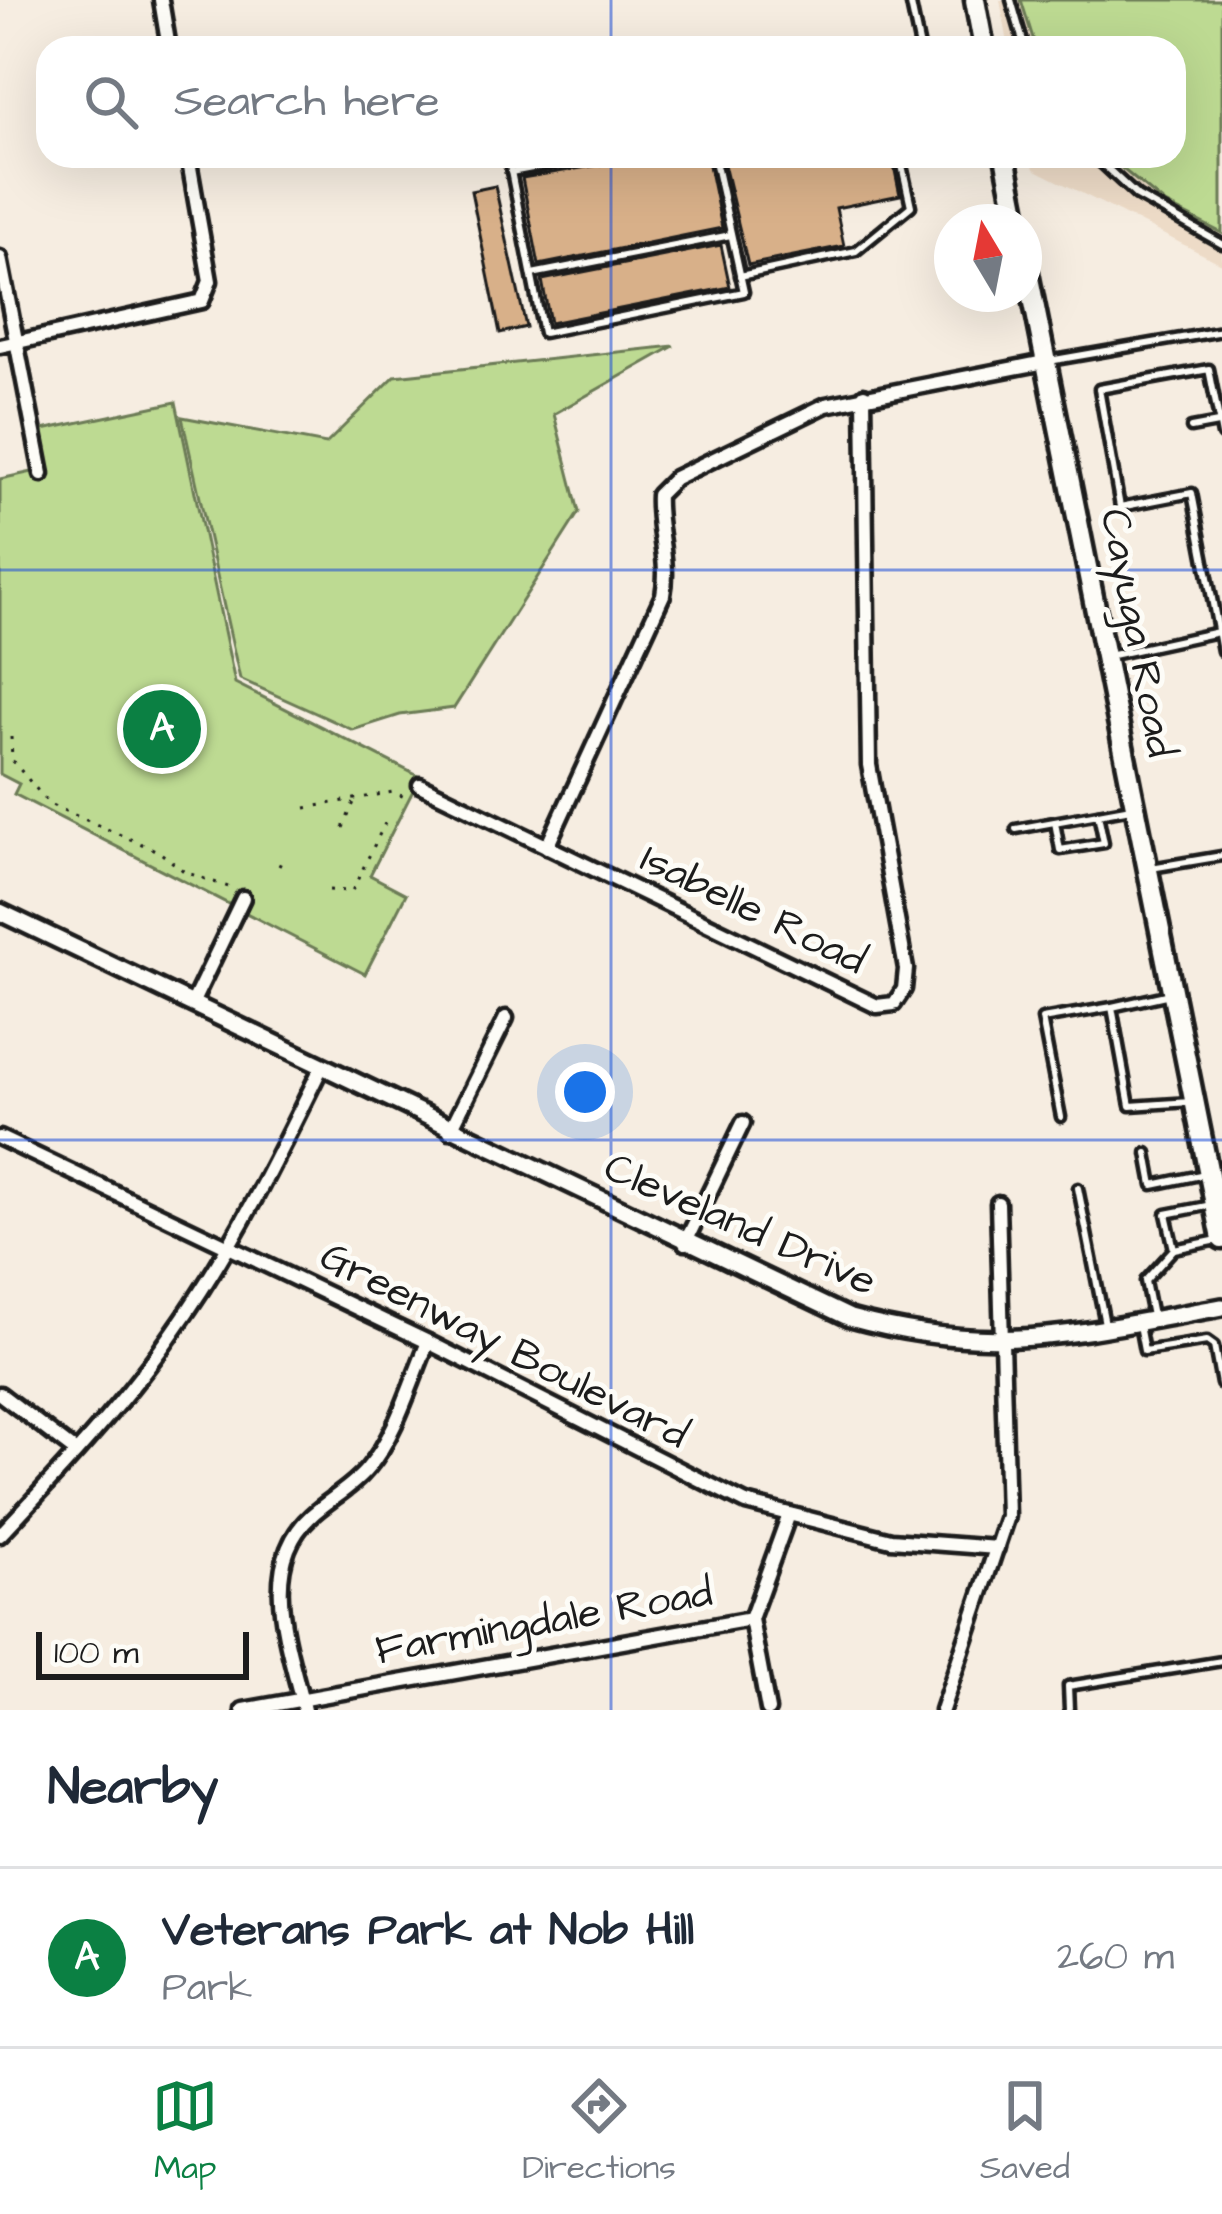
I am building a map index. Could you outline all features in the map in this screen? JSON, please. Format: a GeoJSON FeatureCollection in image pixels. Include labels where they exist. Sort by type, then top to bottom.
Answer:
{"type":"FeatureCollection","features":[{"type":"Feature","properties":{"kind":"main road"},"geometry":{"type":"LineString","coordinates":[[975,0],[982,36]]}},
{"type":"Feature","properties":{"kind":"main road"},"geometry":{"type":"LineString","coordinates":[[1007,168],[1014,204]]}},
{"type":"Feature","properties":{"kind":"main road","name":"Cayuga Road"},"geometry":{"type":"LineString","coordinates":[[1035,312],[1222,1239]]}},
{"type":"Feature","properties":{"kind":"street"},"geometry":{"type":"LineString","coordinates":[[161,0],[167,36]]}},
{"type":"Feature","properties":{"kind":"street"},"geometry":{"type":"LineString","coordinates":[[0,346],[202,301],[210,281],[190,168]]}},
{"type":"Feature","properties":{"kind":"street"},"geometry":{"type":"LineString","coordinates":[[0,259],[42,474]]}},
{"type":"Feature","properties":{"kind":"street"},"geometry":{"type":"LineString","coordinates":[[547,847],[663,596],[667,558],[656,522],[658,495],[675,478],[826,405],[1045,362]]}},
{"type":"Feature","properties":{"kind":"street","name":"Isabelle Road"},"geometry":{"type":"LineString","coordinates":[[420,785],[877,1006],[901,998],[905,951],[869,765],[864,395]]}},
{"type":"Feature","properties":{"kind":"street"},"geometry":{"type":"LineString","coordinates":[[192,1004],[239,894]]}},
{"type":"Feature","properties":{"kind":"street","name":"Cleveland Drive"},"geometry":{"type":"LineString","coordinates":[[0,912],[685,1244],[850,1318],[934,1337],[1004,1342],[1222,1307]]}},
{"type":"Feature","properties":{"kind":"street"},"geometry":{"type":"LineString","coordinates":[[450,1131],[506,1018]]}},
{"type":"Feature","properties":{"kind":"street"},"geometry":{"type":"LineString","coordinates":[[0,1535],[76,1452],[178,1326],[254,1205],[321,1068]]}},
{"type":"Feature","properties":{"kind":"street"},"geometry":{"type":"LineString","coordinates":[[685,1244],[743,1123]]}},
{"type":"Feature","properties":{"kind":"street","name":"Greenway Boulevard"},"geometry":{"type":"LineString","coordinates":[[0,1138],[428,1342],[709,1486],[788,1517],[891,1540],[997,1548]]}},
{"type":"Feature","properties":{"kind":"street"},"geometry":{"type":"LineString","coordinates":[[942,1710],[1007,1516],[998,1203]]}},
{"type":"Feature","properties":{"kind":"street"},"geometry":{"type":"LineString","coordinates":[[302,1705],[280,1590],[283,1554],[310,1516],[356,1482],[380,1451],[428,1342]]}},
{"type":"Feature","properties":{"kind":"street"},"geometry":{"type":"LineString","coordinates":[[0,1394],[76,1452]]}},
{"type":"Feature","properties":{"kind":"street","name":"Farmingdale Road"},"geometry":{"type":"LineString","coordinates":[[243,1710],[302,1705],[751,1619],[788,1517]]}},
{"type":"Feature","properties":{"kind":"street"},"geometry":{"type":"LineString","coordinates":[[751,1619],[768,1710]]}},
{"type":"Feature","properties":{"kind":"lane"},"geometry":{"type":"LineString","coordinates":[[910,0],[918,36]]}},
{"type":"Feature","properties":{"kind":"lane"},"geometry":{"type":"LineString","coordinates":[[1011,0],[1022,36]]}},
{"type":"Feature","properties":{"kind":"lane"},"geometry":{"type":"LineString","coordinates":[[511,168],[543,333],[744,292],[717,168]]}},
{"type":"Feature","properties":{"kind":"lane"},"geometry":{"type":"LineString","coordinates":[[512,172],[533,168]]}},
{"type":"Feature","properties":{"kind":"lane"},"geometry":{"type":"LineString","coordinates":[[740,276],[856,251],[910,206],[902,168]]}},
{"type":"Feature","properties":{"kind":"lane"},"geometry":{"type":"LineString","coordinates":[[1107,168],[1137,196],[1222,244]]}},
{"type":"Feature","properties":{"kind":"lane"},"geometry":{"type":"LineString","coordinates":[[532,274],[731,235]]}},
{"type":"Feature","properties":{"kind":"lane"},"geometry":{"type":"LineString","coordinates":[[1045,362],[1222,331]]}},
{"type":"Feature","properties":{"kind":"lane"},"geometry":{"type":"LineString","coordinates":[[1222,435],[1210,369],[1099,388],[1120,507],[1192,494],[1222,651]]}},
{"type":"Feature","properties":{"kind":"lane"},"geometry":{"type":"LineString","coordinates":[[1191,428],[1221,423]]}},
{"type":"Feature","properties":{"kind":"lane"},"geometry":{"type":"LineString","coordinates":[[1105,657],[1220,632]]}},
{"type":"Feature","properties":{"kind":"lane"},"geometry":{"type":"LineString","coordinates":[[1016,830],[1135,807]]}},
{"type":"Feature","properties":{"kind":"lane"},"geometry":{"type":"LineString","coordinates":[[1054,822],[1060,850],[1104,843],[1098,814]]}},
{"type":"Feature","properties":{"kind":"lane"},"geometry":{"type":"LineString","coordinates":[[1148,869],[1222,856]]}},
{"type":"Feature","properties":{"kind":"lane"},"geometry":{"type":"LineString","coordinates":[[1061,1117],[1042,1019],[1173,994]]}},
{"type":"Feature","properties":{"kind":"lane"},"geometry":{"type":"LineString","coordinates":[[1112,1007],[1130,1106],[1195,1102]]}},
{"type":"Feature","properties":{"kind":"lane"},"geometry":{"type":"LineString","coordinates":[[1147,1153],[1153,1185],[1209,1173]]}},
{"type":"Feature","properties":{"kind":"lane"},"geometry":{"type":"LineString","coordinates":[[1078,1188],[1106,1327]]}},
{"type":"Feature","properties":{"kind":"lane"},"geometry":{"type":"LineString","coordinates":[[1174,1249],[1166,1214],[1215,1204]]}},
{"type":"Feature","properties":{"kind":"lane"},"geometry":{"type":"LineString","coordinates":[[1221,1384],[1214,1346],[1208,1341],[1144,1352],[1145,1281],[1174,1249],[1222,1239]]}},
{"type":"Feature","properties":{"kind":"lane"},"geometry":{"type":"LineString","coordinates":[[1069,1710],[1068,1686],[1222,1661]]}},
{"type":"Feature","properties":{"kind":"path"},"geometry":{"type":"LineString","coordinates":[[11,737],[12,760],[50,804],[158,851],[185,872],[239,894]]}},
{"type":"Feature","properties":{"kind":"path"},"geometry":{"type":"LineString","coordinates":[[306,808],[393,792],[409,799]]}},
{"type":"Feature","properties":{"kind":"path"},"geometry":{"type":"LineString","coordinates":[[343,828],[356,799]]}},
{"type":"Feature","properties":{"kind":"path"},"geometry":{"type":"LineString","coordinates":[[329,890],[352,891],[386,821]]}},
{"type":"Feature","properties":{"kind":"path"},"geometry":{"type":"LineString","coordinates":[[279,866],[283,858]]}},
{"type":"Feature","properties":{"kind":"shaded area"},"geometry":{"type":"Polygon","coordinates":[[[1000,0],[1222,0],[1222,264],[1034,168],[1186,168],[1186,36],[1007,36],[1000,0]]]}},
{"type":"Feature","properties":{"kind":"green space"},"geometry":{"type":"Polygon","coordinates":[[[1021,0],[1222,0],[1222,233],[1165,204],[1122,168],[1186,168],[1186,36],[1032,36],[1021,0]]]}},
{"type":"Feature","properties":{"kind":"green space"},"geometry":{"type":"Polygon","coordinates":[[[674,346],[554,414],[579,512],[454,708],[400,715],[353,730],[240,679],[182,417],[326,444],[395,376],[674,346]]]}},
{"type":"Feature","properties":{"kind":"green space"},"geometry":{"type":"Polygon","coordinates":[[[176,402],[235,683],[420,777],[370,875],[406,894],[365,974],[14,794],[19,784],[0,774],[0,479],[46,469],[38,431],[176,402]]]}},
{"type":"Feature","properties":{"kind":"building"},"geometry":{"type":"Polygon","coordinates":[[[581,168],[710,168],[722,228],[539,265],[522,178],[581,168]]]}},
{"type":"Feature","properties":{"kind":"building"},"geometry":{"type":"Polygon","coordinates":[[[725,168],[894,168],[900,195],[836,208],[844,246],[748,265],[725,168]]]}},
{"type":"Feature","properties":{"kind":"building"},"geometry":{"type":"Polygon","coordinates":[[[495,186],[526,327],[500,333],[471,191],[495,186]]]}},
{"type":"Feature","properties":{"kind":"building"},"geometry":{"type":"Polygon","coordinates":[[[721,245],[730,287],[550,323],[542,280],[721,245]]]}},
{"type":"Feature","properties":{"kind":"place","name":"Veterans Park at Nob Hill"},"geometry":{"type":"Point","coordinates":[162,729]}}]}
